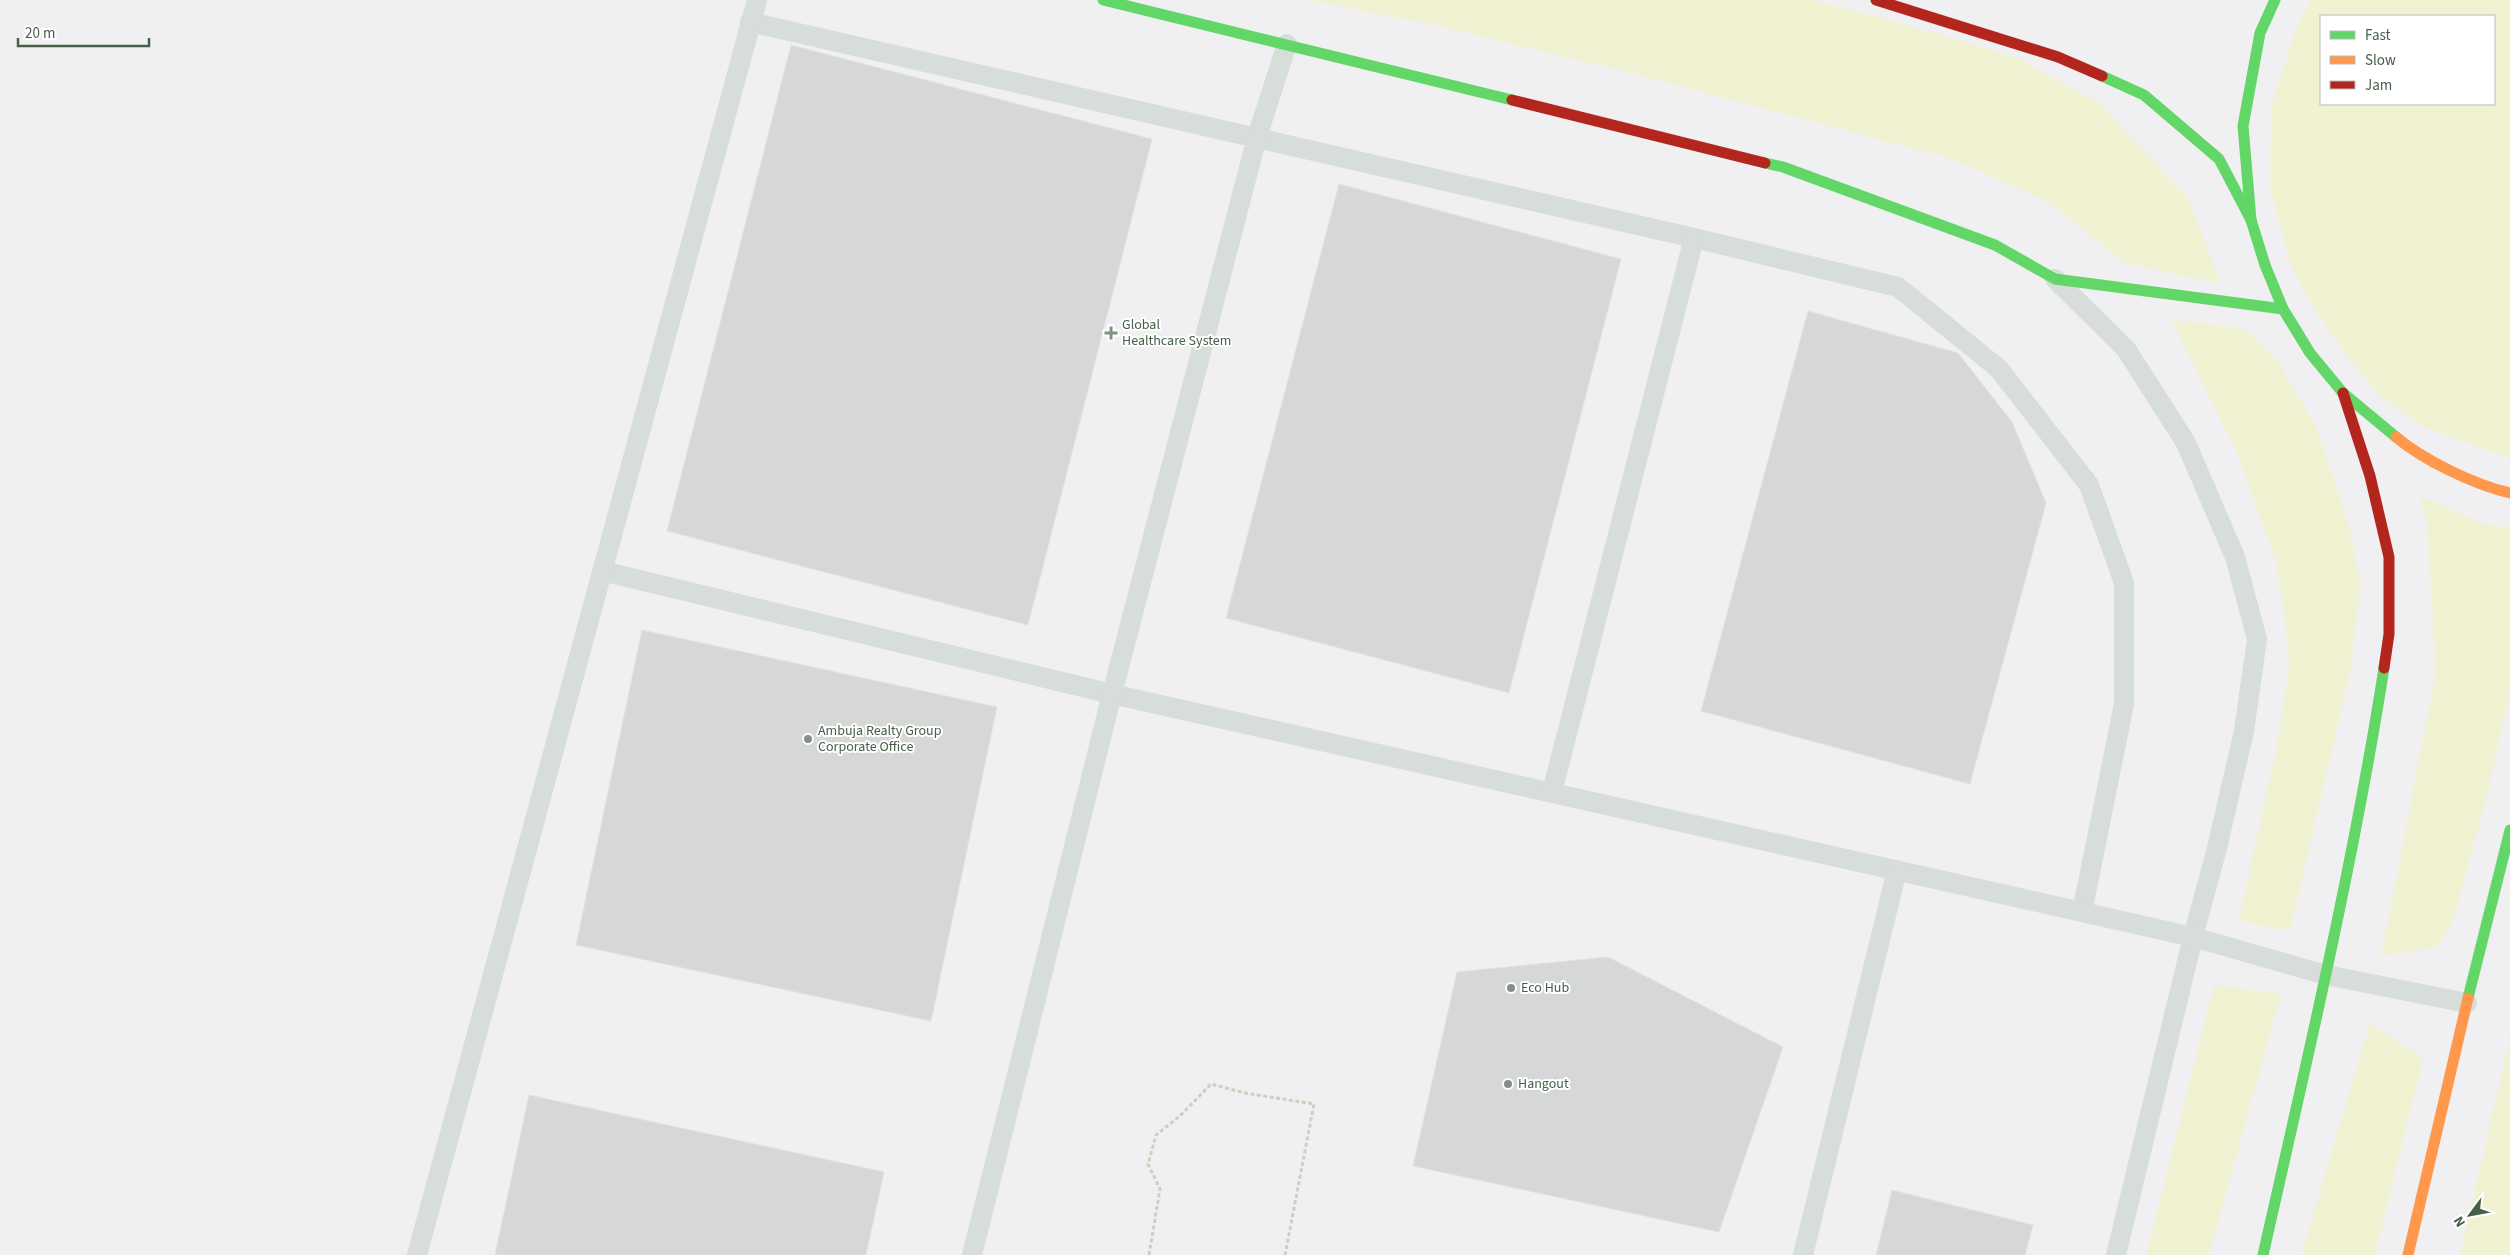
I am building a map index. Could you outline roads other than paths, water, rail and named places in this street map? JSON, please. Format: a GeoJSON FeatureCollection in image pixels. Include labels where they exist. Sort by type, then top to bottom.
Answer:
{"type":"FeatureCollection","features":[{"type":"Feature","properties":{"kind":"main road"},"geometry":{"type":"LineString","coordinates":[[1103,0],[1783,167],[1995,245],[2055,279],[2283,309]]}},
{"type":"Feature","properties":{"kind":"main road"},"geometry":{"type":"LineString","coordinates":[[1876,0],[2058,57],[2144,94],[2219,159],[2251,220],[2265,265],[2283,309],[2310,353],[2343,393],[2410,449],[2488,488],[2510,493]]}},
{"type":"Feature","properties":{"kind":"main road"},"geometry":{"type":"LineString","coordinates":[[2251,220],[2243,126],[2260,33],[2275,0]]}},
{"type":"Feature","properties":{"kind":"main road"},"geometry":{"type":"LineString","coordinates":[[2263,1255],[2326,974],[2366,783],[2389,634],[2389,557],[2370,476],[2343,393]]}},
{"type":"Feature","properties":{"kind":"main road"},"geometry":{"type":"LineString","coordinates":[[2408,1255],[2510,830]]}},
{"type":"Feature","properties":{"kind":"lane"},"geometry":{"type":"LineString","coordinates":[[417,1255],[757,0]]}},
{"type":"Feature","properties":{"kind":"lane"},"geometry":{"type":"LineString","coordinates":[[750,22],[1257,137],[1898,287],[1999,369],[2089,485],[2124,583],[2124,704],[2082,912]]}},
{"type":"Feature","properties":{"kind":"lane"},"geometry":{"type":"LineString","coordinates":[[972,1255],[1112,694],[1257,137],[1287,44]]}},
{"type":"Feature","properties":{"kind":"lane"},"geometry":{"type":"LineString","coordinates":[[1552,792],[1694,238]]}},
{"type":"Feature","properties":{"kind":"lane"},"geometry":{"type":"LineString","coordinates":[[2055,279],[2126,349],[2186,443],[2235,557],[2257,640],[2244,731],[2217,848],[2193,937],[2116,1255]]}},
{"type":"Feature","properties":{"kind":"lane"},"geometry":{"type":"LineString","coordinates":[[602,571],[1112,694],[2193,937],[2326,974],[2467,1004]]}},
{"type":"Feature","properties":{"kind":"lane"},"geometry":{"type":"LineString","coordinates":[[1804,1255],[1897,870]]}},
{"type":"Feature","properties":{"kind":"place","name":"Global Healthcare System"},"geometry":{"type":"Point","coordinates":[1111,333]}},
{"type":"Feature","properties":{"kind":"place","name":"Ambuja Realty Group Corporate Office"},"geometry":{"type":"Point","coordinates":[808,739]}},
{"type":"Feature","properties":{"kind":"place","name":"Eco Hub"},"geometry":{"type":"Point","coordinates":[1511,988]}},
{"type":"Feature","properties":{"kind":"place","name":"Hangout"},"geometry":{"type":"Point","coordinates":[1508,1084]}}]}
